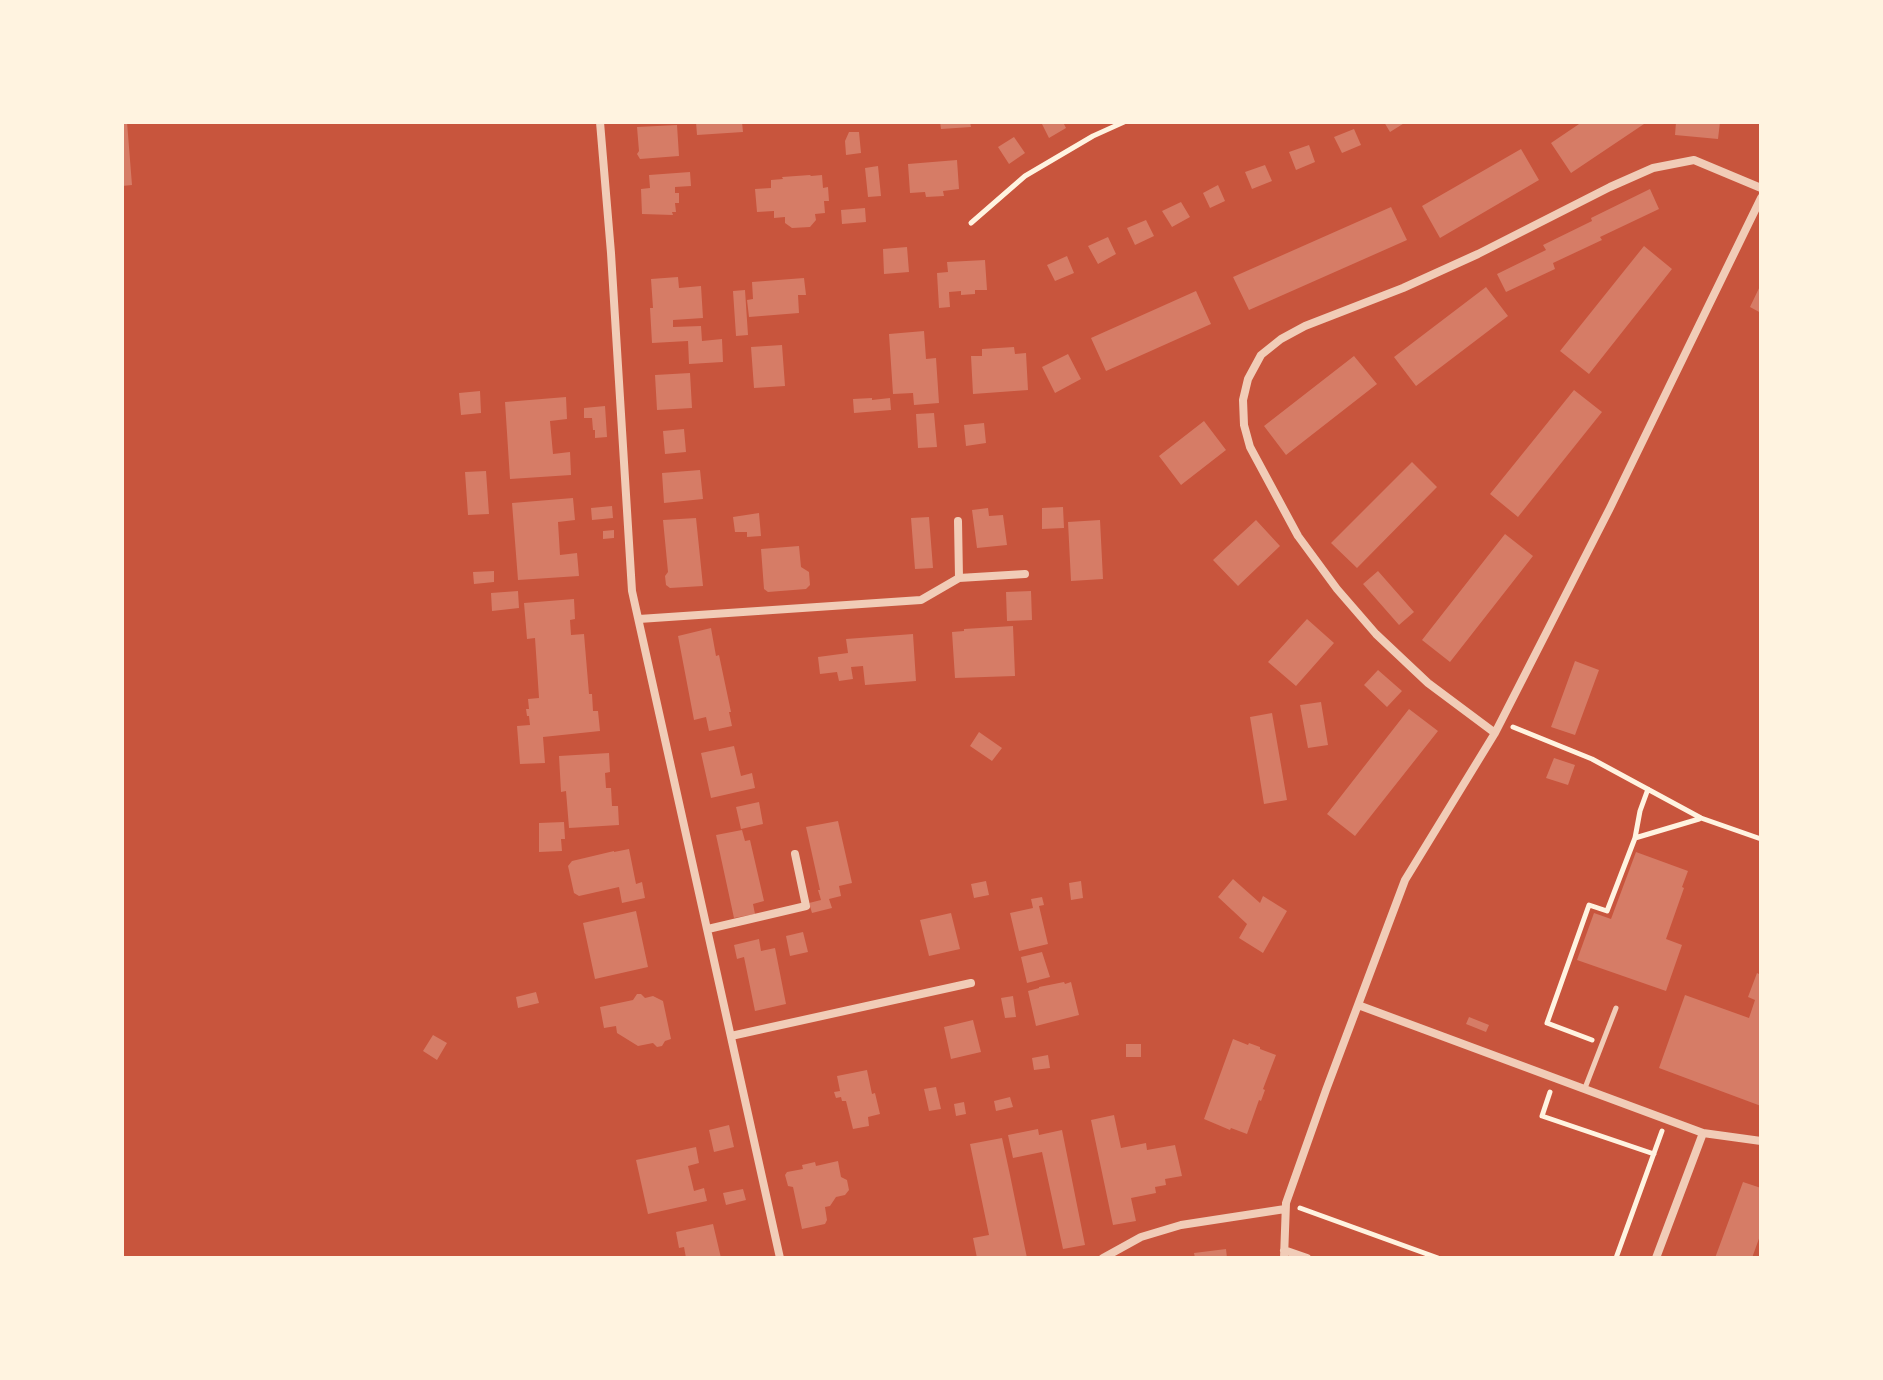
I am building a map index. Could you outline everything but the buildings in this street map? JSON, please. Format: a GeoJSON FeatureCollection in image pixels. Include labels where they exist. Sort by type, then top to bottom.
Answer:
{"type":"FeatureCollection","features":[{"type":"Feature","properties":{"kind":"street"},"geometry":{"type":"LineString","coordinates":[[600,122],[632,591],[780,1258]]}},
{"type":"Feature","properties":{"kind":"street"},"geometry":{"type":"LineString","coordinates":[[1495,733],[1428,683],[1376,634],[1337,589],[1298,536],[1250,447],[1244,425],[1243,400],[1248,379],[1261,355],[1305,326],[1403,288],[1653,168],[1694,160],[1761,188]]}},
{"type":"Feature","properties":{"kind":"street"},"geometry":{"type":"LineString","coordinates":[[1307,1258],[1284,1254],[1285,1206],[1405,880],[1501,723],[1761,198]]}},
{"type":"Feature","properties":{"kind":"street"},"geometry":{"type":"LineString","coordinates":[[958,521],[959,578]]}},
{"type":"Feature","properties":{"kind":"street"},"geometry":{"type":"LineString","coordinates":[[639,619],[921,600],[959,578],[1025,574]]}},
{"type":"Feature","properties":{"kind":"street"},"geometry":{"type":"LineString","coordinates":[[708,929],[806,906],[795,854]]}},
{"type":"Feature","properties":{"kind":"street"},"geometry":{"type":"LineString","coordinates":[[731,1036],[971,983]]}},
{"type":"Feature","properties":{"kind":"street"},"geometry":{"type":"LineString","coordinates":[[1358,1005],[1703,1133],[1761,1141]]}},
{"type":"Feature","properties":{"kind":"street"},"geometry":{"type":"LineString","coordinates":[[1656,1258],[1703,1133]]}},
{"type":"Feature","properties":{"kind":"street"},"geometry":{"type":"LineString","coordinates":[[1103,1258],[1141,1237],[1181,1225],[1285,1206]]}},
{"type":"Feature","properties":{"kind":"lane"},"geometry":{"type":"LineString","coordinates":[[1585,1089],[1616,1008]]}},
{"type":"Feature","properties":{"kind":"path"},"geometry":{"type":"LineString","coordinates":[[971,223],[1025,176],[1093,136],[1124,122]]}},
{"type":"Feature","properties":{"kind":"path"},"geometry":{"type":"LineString","coordinates":[[1501,723],[1592,759],[1701,818],[1761,839]]}},
{"type":"Feature","properties":{"kind":"path"},"geometry":{"type":"LineString","coordinates":[[1602,1044],[1547,1023],[1589,905],[1607,911],[1635,838],[1648,789]]}},
{"type":"Feature","properties":{"kind":"path"},"geometry":{"type":"LineString","coordinates":[[1635,838],[1701,818]]}},
{"type":"Feature","properties":{"kind":"path"},"geometry":{"type":"LineString","coordinates":[[1555,1078],[1542,1116],[1654,1154]]}},
{"type":"Feature","properties":{"kind":"path"},"geometry":{"type":"LineString","coordinates":[[1616,1258],[1666,1119]]}},
{"type":"Feature","properties":{"kind":"path"},"geometry":{"type":"LineString","coordinates":[[1285,1206],[1438,1258]]}}]}
